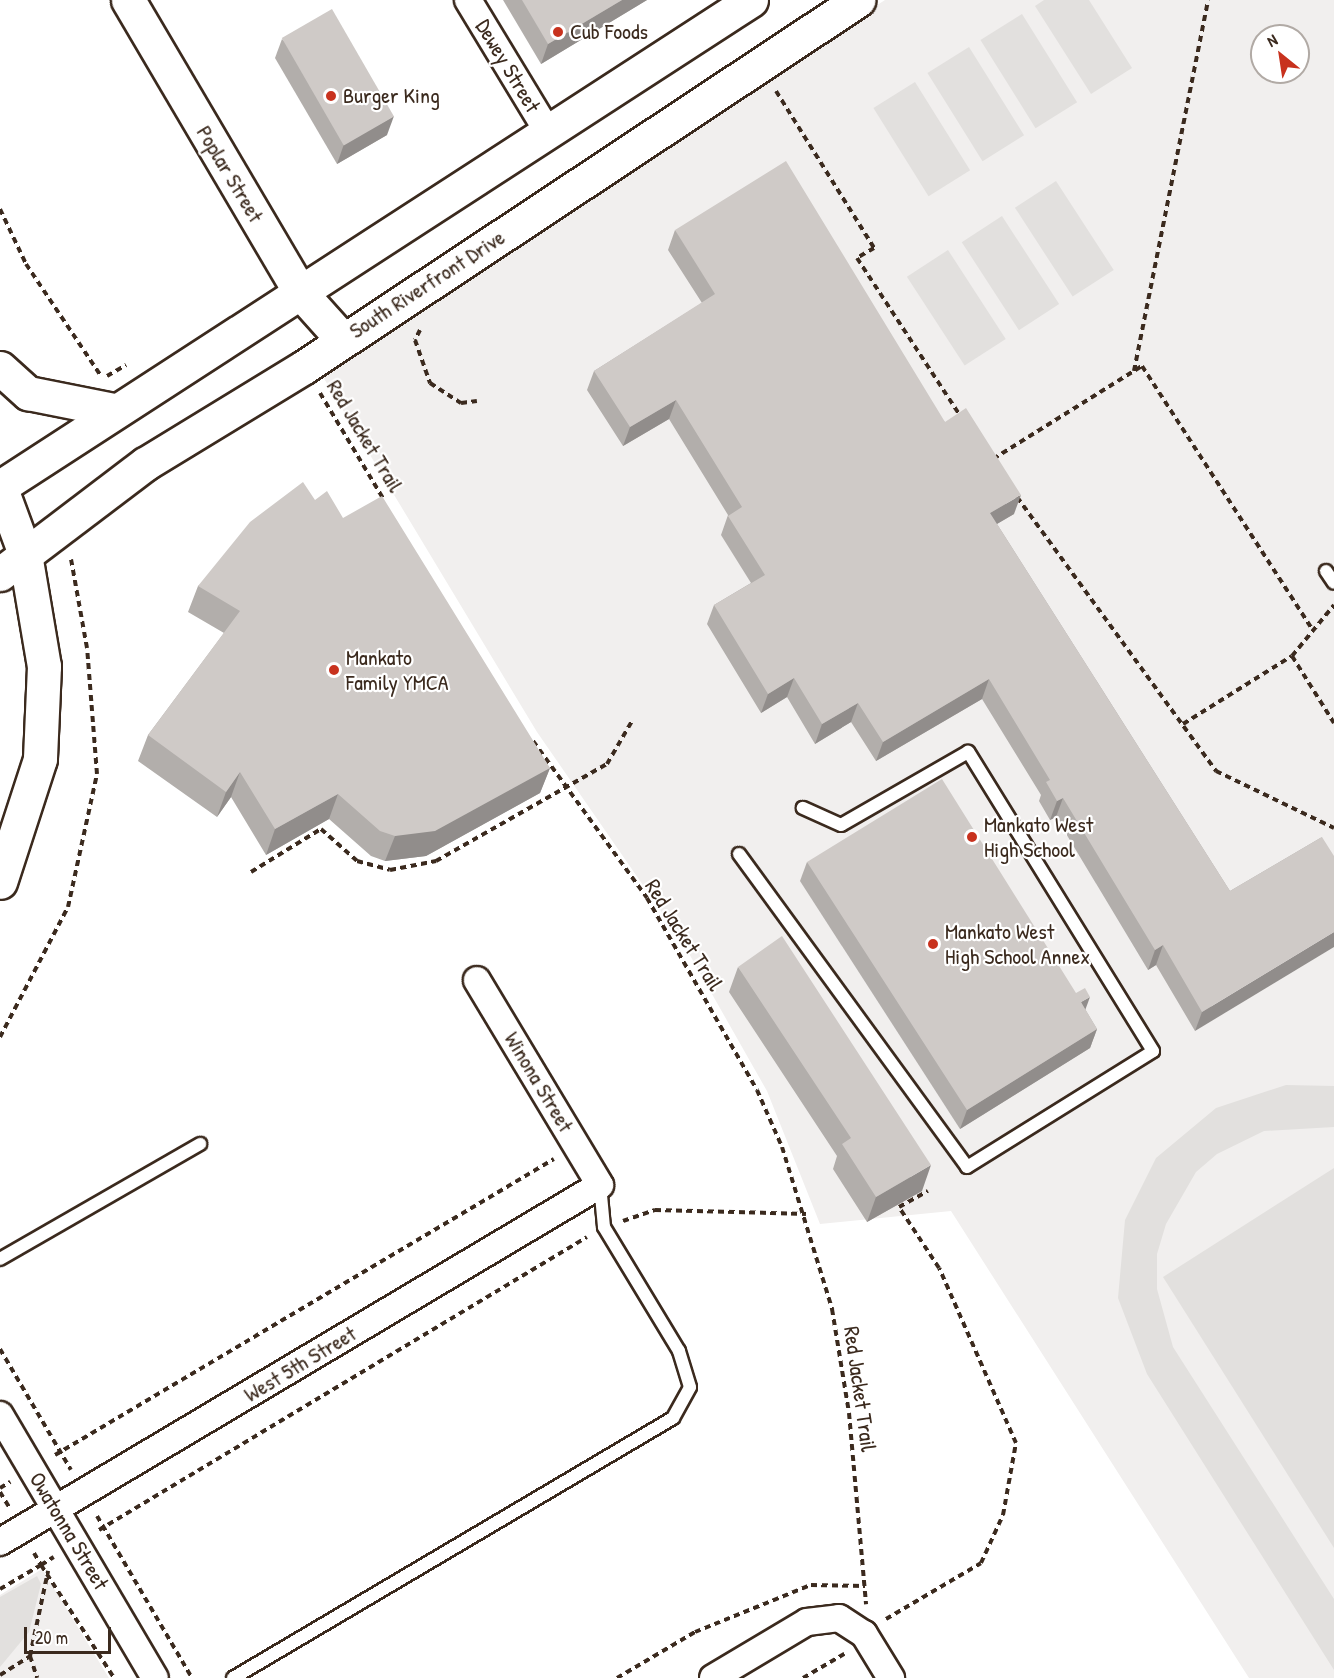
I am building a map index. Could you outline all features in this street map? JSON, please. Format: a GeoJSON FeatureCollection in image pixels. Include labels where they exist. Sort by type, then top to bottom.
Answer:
{"type":"FeatureCollection","features":[{"type":"Feature","properties":{"kind":"main road","name":"Poplar Street"},"geometry":{"type":"LineString","coordinates":[[128,0],[300,292],[343,340]]}},
{"type":"Feature","properties":{"kind":"main road"},"geometry":{"type":"LineString","coordinates":[[0,882],[40,759],[44,666],[25,554],[0,487],[113,410],[300,292],[751,0]]}},
{"type":"Feature","properties":{"kind":"main road","name":"South Riverfront Drive"},"geometry":{"type":"LineString","coordinates":[[0,574],[145,464],[304,367],[858,0]]}},
{"type":"Feature","properties":{"kind":"main road"},"geometry":{"type":"LineString","coordinates":[[0,368],[28,393],[113,410]]}},
{"type":"Feature","properties":{"kind":"street","name":"Dewey Street"},"geometry":{"type":"LineString","coordinates":[[468,0],[548,132]]}},
{"type":"Feature","properties":{"kind":"street","name":"Winona Street"},"geometry":{"type":"LineString","coordinates":[[477,980],[600,1185]]}},
{"type":"Feature","properties":{"kind":"street","name":"West 5th Street"},"geometry":{"type":"LineString","coordinates":[[10,1536],[600,1185]]}},
{"type":"Feature","properties":{"kind":"street","name":"Owatonna Street"},"geometry":{"type":"LineString","coordinates":[[0,1415],[155,1678]]}},
{"type":"Feature","properties":{"kind":"street"},"geometry":{"type":"LineString","coordinates":[[713,1678],[807,1622],[839,1618],[866,1631],[891,1678]]}},
{"type":"Feature","properties":{"kind":"lane"},"geometry":{"type":"LineString","coordinates":[[1326,571],[1334,583]]}},
{"type":"Feature","properties":{"kind":"lane"},"geometry":{"type":"LineString","coordinates":[[739,854],[967,1167],[1153,1051],[968,752],[842,825],[803,808]]}},
{"type":"Feature","properties":{"kind":"lane"},"geometry":{"type":"LineString","coordinates":[[0,1259],[200,1144]]}},
{"type":"Feature","properties":{"kind":"lane"},"geometry":{"type":"LineString","coordinates":[[232,1678],[673,1418],[690,1387],[679,1350],[604,1227],[600,1185]]}},
{"type":"Feature","properties":{"kind":"path"},"geometry":{"type":"LineString","coordinates":[[1133,372],[1208,0]]}},
{"type":"Feature","properties":{"kind":"path"},"geometry":{"type":"LineString","coordinates":[[772,84],[874,248],[857,258],[965,422]]}},
{"type":"Feature","properties":{"kind":"path"},"geometry":{"type":"LineString","coordinates":[[0,209],[26,264],[103,378],[133,361]]}},
{"type":"Feature","properties":{"kind":"path"},"geometry":{"type":"LineString","coordinates":[[991,461],[1142,366],[1312,629]]}},
{"type":"Feature","properties":{"kind":"path","name":"Red Jacket Trail"},"geometry":{"type":"LineString","coordinates":[[304,367],[390,509]]}},
{"type":"Feature","properties":{"kind":"path"},"geometry":{"type":"LineString","coordinates":[[984,451],[998,470]]}},
{"type":"Feature","properties":{"kind":"path"},"geometry":{"type":"LineString","coordinates":[[1011,489],[1216,771],[1334,828]]}},
{"type":"Feature","properties":{"kind":"path"},"geometry":{"type":"LineString","coordinates":[[0,1037],[68,907],[97,774],[87,648],[70,578],[71,552]]}},
{"type":"Feature","properties":{"kind":"path"},"geometry":{"type":"LineString","coordinates":[[1183,724],[1292,656],[1334,605]]}},
{"type":"Feature","properties":{"kind":"path"},"geometry":{"type":"LineString","coordinates":[[1292,656],[1334,723]]}},
{"type":"Feature","properties":{"kind":"path"},"geometry":{"type":"LineString","coordinates":[[251,872],[321,829],[357,861],[390,870],[436,861],[607,764],[633,721]]}},
{"type":"Feature","properties":{"kind":"path","name":"Red Jacket Trail"},"geometry":{"type":"LineString","coordinates":[[528,734],[647,898],[757,1090],[806,1214],[832,1309],[849,1413],[865,1586],[866,1631]]}},
{"type":"Feature","properties":{"kind":"path"},"geometry":{"type":"LineString","coordinates":[[0,1488],[577,1145]]}},
{"type":"Feature","properties":{"kind":"path"},"geometry":{"type":"LineString","coordinates":[[803,1678],[853,1648],[866,1631],[981,1563],[1003,1515],[1016,1443],[939,1268],[899,1207],[928,1191]]}},
{"type":"Feature","properties":{"kind":"path"},"geometry":{"type":"LineString","coordinates":[[0,1588],[604,1227],[655,1210],[806,1214]]}},
{"type":"Feature","properties":{"kind":"path"},"geometry":{"type":"LineString","coordinates":[[0,1492],[10,1536],[48,1571],[114,1678]]}},
{"type":"Feature","properties":{"kind":"path"},"geometry":{"type":"LineString","coordinates":[[37,1678],[30,1656],[48,1571]]}},
{"type":"Feature","properties":{"kind":"path"},"geometry":{"type":"LineString","coordinates":[[617,1678],[694,1632],[811,1585],[865,1586]]}},
{"type":"Feature","properties":{"kind":"path"},"geometry":{"type":"LineString","coordinates":[[0,1675],[30,1656]]}},
{"type":"Feature","properties":{"kind":"shaded area","name":"Mankato West High School"},"geometry":{"type":"Polygon","coordinates":[[[885,0],[1334,0],[1334,1678],[1249,1678],[951,1211],[820,1224],[767,1091],[683,943],[537,732],[317,367],[885,0]]]}},
{"type":"Feature","properties":{"kind":"shaded area"},"geometry":{"type":"Polygon","coordinates":[[[1044,0],[1089,0],[1132,68],[1091,94],[1035,6],[1044,0]]]}},
{"type":"Feature","properties":{"kind":"shaded area"},"geometry":{"type":"Polygon","coordinates":[[[1022,14],[1077,102],[1036,128],[980,40],[1022,14]]]}},
{"type":"Feature","properties":{"kind":"shaded area"},"geometry":{"type":"Polygon","coordinates":[[[969,47],[1024,135],[983,161],[927,73],[969,47]]]}},
{"type":"Feature","properties":{"kind":"shaded area"},"geometry":{"type":"Polygon","coordinates":[[[915,82],[970,170],[929,196],[873,108],[915,82]]]}},
{"type":"Feature","properties":{"kind":"shaded area"},"geometry":{"type":"Polygon","coordinates":[[[1056,181],[1114,270],[1073,297],[1015,208],[1056,181]]]}},
{"type":"Feature","properties":{"kind":"shaded area"},"geometry":{"type":"Polygon","coordinates":[[[1002,216],[1059,304],[1019,330],[962,242],[1002,216]]]}},
{"type":"Feature","properties":{"kind":"shaded area"},"geometry":{"type":"Polygon","coordinates":[[[948,250],[1006,339],[965,366],[907,277],[948,250]]]}},
{"type":"Feature","properties":{"kind":"shaded area"},"geometry":{"type":"Polygon","coordinates":[[[1286,1085],[1334,1086],[1334,1127],[1264,1131],[1217,1154],[1196,1172],[1166,1224],[1157,1254],[1157,1289],[1173,1347],[1334,1599],[1334,1670],[1147,1374],[1118,1298],[1125,1220],[1156,1158],[1216,1108],[1286,1085]]]}},
{"type":"Feature","properties":{"kind":"shaded area"},"geometry":{"type":"Polygon","coordinates":[[[1334,1168],[1334,1548],[1163,1277],[1334,1168]]]}},
{"type":"Feature","properties":{"kind":"shaded area"},"geometry":{"type":"Polygon","coordinates":[[[42,1569],[109,1678],[0,1678],[0,1595],[42,1569]]]}},
{"type":"Feature","properties":{"kind":"shaded area"},"geometry":{"type":"Polygon","coordinates":[[[37,1576],[41,1584],[29,1632],[0,1667],[0,1597],[37,1576]]]}},
{"type":"Feature","properties":{"kind":"building"},"geometry":{"type":"Polygon","coordinates":[[[522,0],[622,0],[548,44],[522,0]]]}},
{"type":"Feature","properties":{"kind":"building","name":"Burger King"},"geometry":{"type":"Polygon","coordinates":[[[332,9],[394,116],[344,145],[282,38],[332,9]]]}},
{"type":"Feature","properties":{"kind":"building","name":"Mankato West High School"},"geometry":{"type":"Polygon","coordinates":[[[786,161],[945,422],[966,408],[1021,495],[990,513],[1230,891],[1322,837],[1334,856],[1334,932],[1202,1012],[1163,945],[1155,950],[1063,798],[1057,801],[1046,782],[1050,780],[989,679],[883,742],[858,703],[822,724],[794,678],[768,694],[714,605],[765,575],[728,516],[742,507],[676,400],[630,427],[594,371],[715,294],[675,230],[786,161]]]}},
{"type":"Feature","properties":{"kind":"building","name":"Mankato Family YMCA"},"geometry":{"type":"Polygon","coordinates":[[[303,482],[315,500],[327,491],[343,518],[382,496],[550,768],[435,831],[395,836],[380,831],[338,794],[275,829],[240,772],[226,792],[148,735],[240,611],[198,586],[250,522],[303,482]]]}},
{"type":"Feature","properties":{"kind":"building","name":"Mankato West High School Annex"},"geometry":{"type":"Polygon","coordinates":[[[942,779],[1076,993],[1085,988],[1090,997],[1081,1002],[1097,1029],[967,1110],[807,862],[942,779]]]}},
{"type":"Feature","properties":{"kind":"building"},"geometry":{"type":"Polygon","coordinates":[[[782,936],[931,1165],[876,1197],[842,1144],[851,1138],[738,967],[782,936]]]}},
{"type":"Feature","properties":{"kind":"place","name":"Cub Foods"},"geometry":{"type":"Point","coordinates":[558,32]}},
{"type":"Feature","properties":{"kind":"place","name":"Burger King"},"geometry":{"type":"Point","coordinates":[331,96]}},
{"type":"Feature","properties":{"kind":"place","name":"Mankato Family YMCA"},"geometry":{"type":"Point","coordinates":[334,670]}},
{"type":"Feature","properties":{"kind":"place","name":"Mankato West High School"},"geometry":{"type":"Point","coordinates":[972,837]}},
{"type":"Feature","properties":{"kind":"place","name":"Mankato West High School Annex"},"geometry":{"type":"Point","coordinates":[933,944]}}]}
